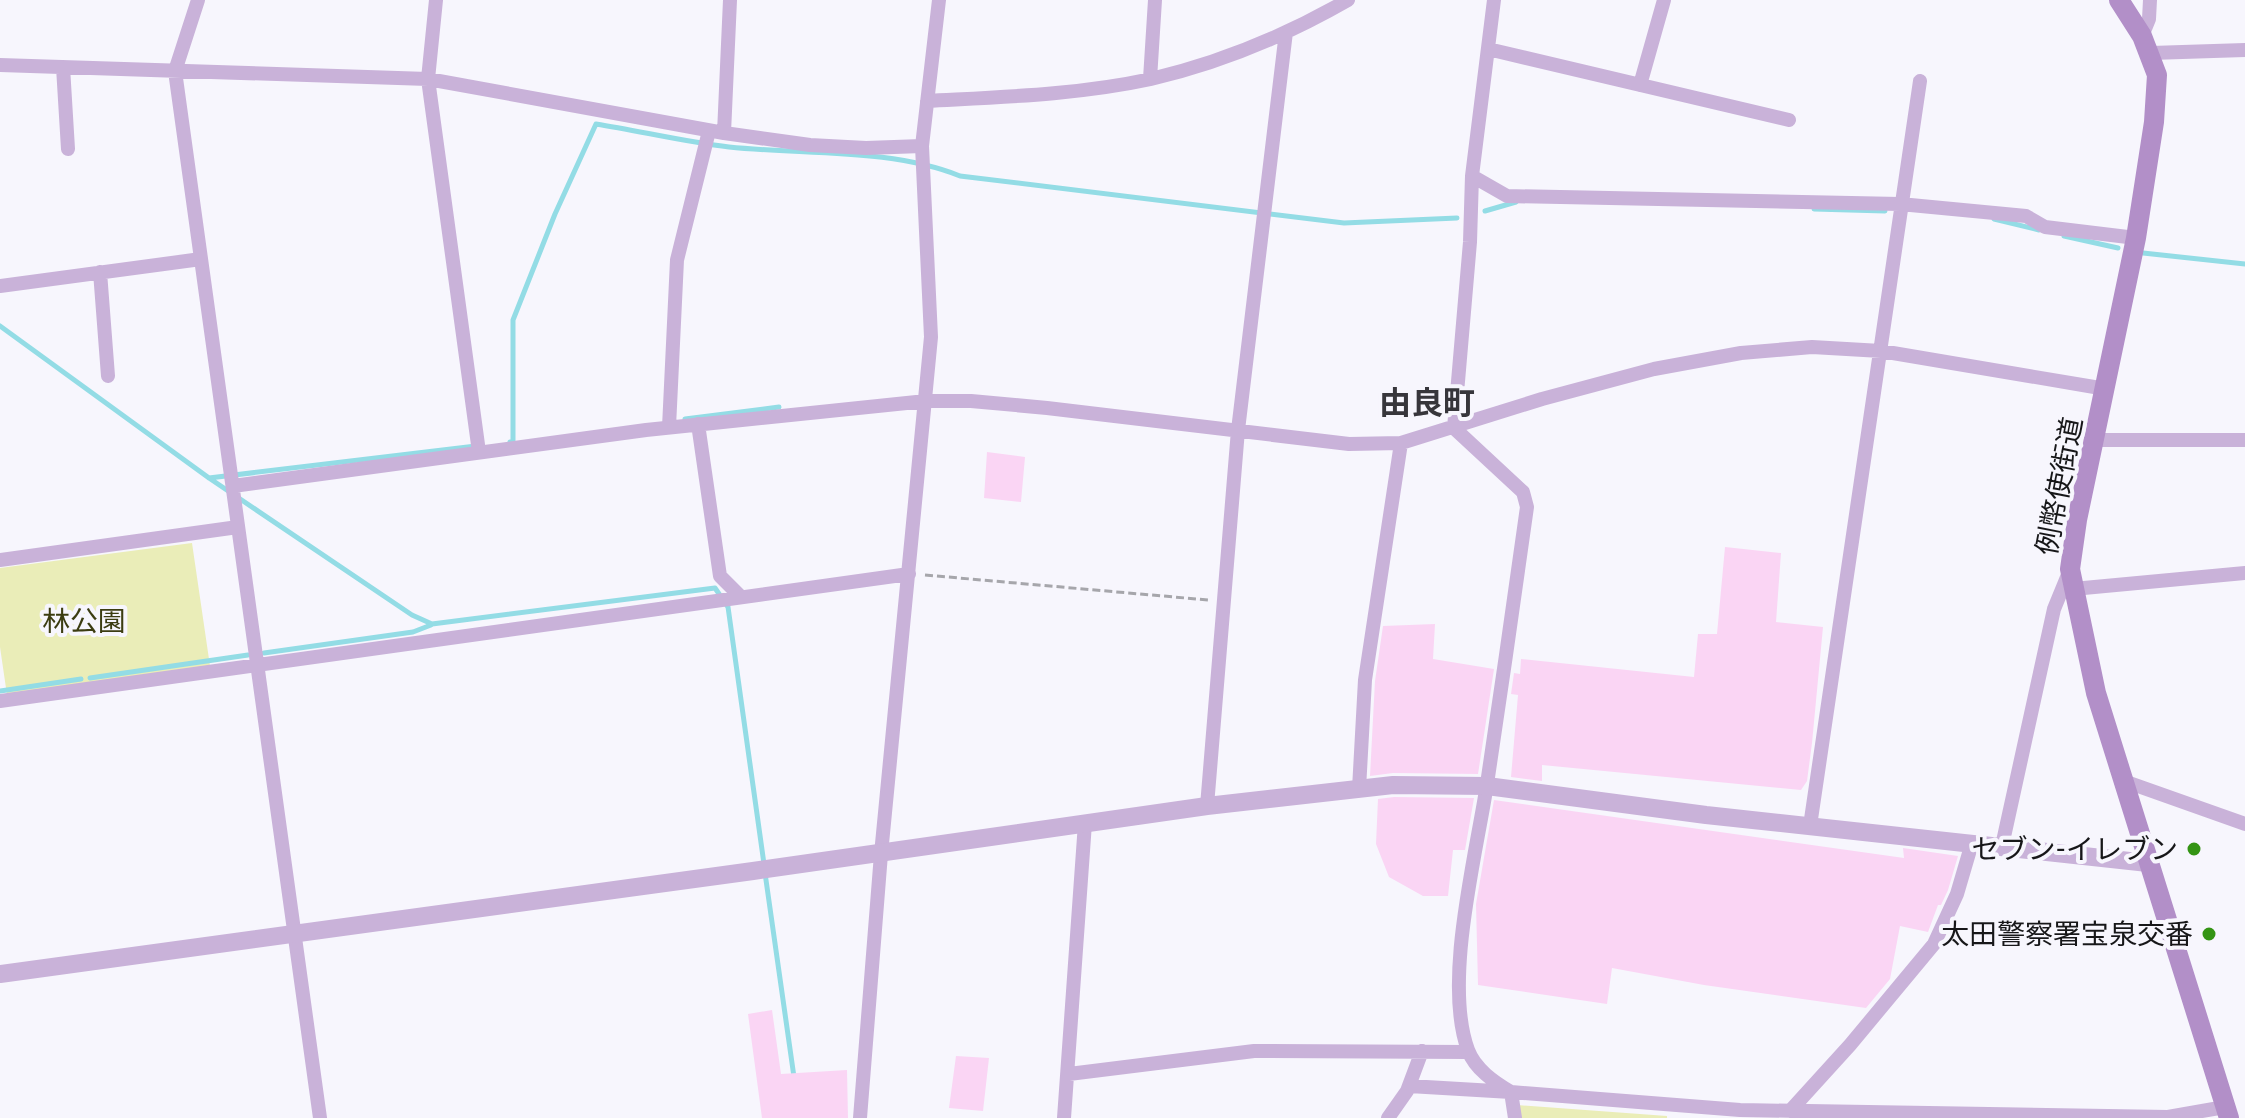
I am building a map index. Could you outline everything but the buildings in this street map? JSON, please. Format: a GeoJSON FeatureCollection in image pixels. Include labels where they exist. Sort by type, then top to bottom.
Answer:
{"type":"FeatureCollection","features":[{"type":"Feature","properties":{"kind":"main road","name":"例幣使街道"},"geometry":{"type":"LineString","coordinates":[[2119,0],[2147,45],[2157,75],[2154,122],[2136,238],[2077,520],[2072,579],[2096,693],[2121,780],[2227,1113]]}},
{"type":"Feature","properties":{"kind":"street"},"geometry":{"type":"LineString","coordinates":[[198,0],[175,71],[320,1118]]}},
{"type":"Feature","properties":{"kind":"street"},"geometry":{"type":"LineString","coordinates":[[436,0],[428,79],[479,452]]}},
{"type":"Feature","properties":{"kind":"street"},"geometry":{"type":"LineString","coordinates":[[669,427],[677,260],[716,132],[730,0]]}},
{"type":"Feature","properties":{"kind":"street"},"geometry":{"type":"LineString","coordinates":[[860,1118],[881,854],[931,337],[922,146],[939,0]]}},
{"type":"Feature","properties":{"kind":"street"},"geometry":{"type":"LineString","coordinates":[[1150,79],[1155,0]]}},
{"type":"Feature","properties":{"kind":"street"},"geometry":{"type":"LineString","coordinates":[[927,101],[1042,95],[1150,79],[1234,53],[1286,32],[1348,0]]}},
{"type":"Feature","properties":{"kind":"street"},"geometry":{"type":"LineString","coordinates":[[1454,428],[1470,242],[1472,176],[1494,0]]}},
{"type":"Feature","properties":{"kind":"street"},"geometry":{"type":"LineString","coordinates":[[1640,85],[1664,0]]}},
{"type":"Feature","properties":{"kind":"street"},"geometry":{"type":"LineString","coordinates":[[2150,0],[2147,45],[2245,50]]}},
{"type":"Feature","properties":{"kind":"street"},"geometry":{"type":"LineString","coordinates":[[1207,806],[1238,430],[1286,32]]}},
{"type":"Feature","properties":{"kind":"street"},"geometry":{"type":"LineString","coordinates":[[1488,49],[1789,120]]}},
{"type":"Feature","properties":{"kind":"street"},"geometry":{"type":"LineString","coordinates":[[0,65],[428,79],[716,132],[810,145],[866,148],[922,146]]}},
{"type":"Feature","properties":{"kind":"street"},"geometry":{"type":"LineString","coordinates":[[63,67],[68,149]]}},
{"type":"Feature","properties":{"kind":"street"},"geometry":{"type":"LineString","coordinates":[[1810,826],[1920,81]]}},
{"type":"Feature","properties":{"kind":"street"},"geometry":{"type":"LineString","coordinates":[[1472,176],[1507,196],[1900,204],[2026,216],[2045,227],[2136,238]]}},
{"type":"Feature","properties":{"kind":"street"},"geometry":{"type":"LineString","coordinates":[[0,286],[201,259]]}},
{"type":"Feature","properties":{"kind":"street"},"geometry":{"type":"LineString","coordinates":[[100,272],[108,376]]}},
{"type":"Feature","properties":{"kind":"street"},"geometry":{"type":"LineString","coordinates":[[233,486],[669,427],[926,401],[1017,405],[1349,444],[1401,443],[1542,399],[1654,369],[1741,353],[1812,347],[1881,351],[2106,389]]}},
{"type":"Feature","properties":{"kind":"street"},"geometry":{"type":"LineString","coordinates":[[698,424],[720,576],[740,596]]}},
{"type":"Feature","properties":{"kind":"street"},"geometry":{"type":"LineString","coordinates":[[1454,428],[1523,492],[1527,507],[1468,899],[1458,986],[1468,1052],[1483,1072],[1511,1092],[1515,1118]]}},
{"type":"Feature","properties":{"kind":"street"},"geometry":{"type":"LineString","coordinates":[[2095,440],[2245,440]]}},
{"type":"Feature","properties":{"kind":"street"},"geometry":{"type":"LineString","coordinates":[[1359,789],[1365,680],[1401,443]]}},
{"type":"Feature","properties":{"kind":"street"},"geometry":{"type":"LineString","coordinates":[[0,560],[238,527]]}},
{"type":"Feature","properties":{"kind":"street"},"geometry":{"type":"LineString","coordinates":[[2002,846],[2054,609],[2072,579],[2245,573]]}},
{"type":"Feature","properties":{"kind":"street"},"geometry":{"type":"LineString","coordinates":[[0,701],[909,574]]}},
{"type":"Feature","properties":{"kind":"street"},"geometry":{"type":"LineString","coordinates":[[2121,780],[2245,824]]}},
{"type":"Feature","properties":{"kind":"street"},"geometry":{"type":"LineString","coordinates":[[0,974],[881,854],[1207,806],[1393,785],[1487,786],[2148,863]]}},
{"type":"Feature","properties":{"kind":"street"},"geometry":{"type":"LineString","coordinates":[[1064,1118],[1085,823]]}},
{"type":"Feature","properties":{"kind":"street"},"geometry":{"type":"LineString","coordinates":[[1790,1111],[1934,944],[1957,894],[1972,843]]}},
{"type":"Feature","properties":{"kind":"street"},"geometry":{"type":"LineString","coordinates":[[1069,1074],[1254,1051],[1468,1052]]}},
{"type":"Feature","properties":{"kind":"street"},"geometry":{"type":"LineString","coordinates":[[1388,1118],[1409,1086],[1422,1051]]}},
{"type":"Feature","properties":{"kind":"street"},"geometry":{"type":"LineString","coordinates":[[1409,1086],[1511,1092],[1740,1114],[1790,1111],[2168,1117],[2227,1113]]}},
{"type":"Feature","properties":{"kind":"path"},"geometry":{"type":"LineString","coordinates":[[909,574],[1224,601]]}},
{"type":"Feature","properties":{"kind":"green space","name":"林公園"},"geometry":{"type":"Polygon","coordinates":[[[192,543],[210,666],[7,695],[0,647],[0,568],[192,543]]]}},
{"type":"Feature","properties":{"kind":"green space"},"geometry":{"type":"Polygon","coordinates":[[[1517,1105],[1667,1116],[1667,1118],[1518,1118],[1517,1105]]]}},
{"type":"Feature","properties":{"kind":"waterway"},"geometry":{"type":"LineString","coordinates":[[510,442],[513,442],[513,320],[555,214],[596,124],[712,145],[876,157],[933,167],[960,176],[1344,223],[1457,218]]}},
{"type":"Feature","properties":{"kind":"waterway"},"geometry":{"type":"LineString","coordinates":[[1485,211],[1516,202]]}},
{"type":"Feature","properties":{"kind":"waterway"},"geometry":{"type":"LineString","coordinates":[[1814,209],[1885,211]]}},
{"type":"Feature","properties":{"kind":"waterway"},"geometry":{"type":"LineString","coordinates":[[1994,219],[2039,230]]}},
{"type":"Feature","properties":{"kind":"waterway"},"geometry":{"type":"LineString","coordinates":[[2064,236],[2118,248]]}},
{"type":"Feature","properties":{"kind":"waterway"},"geometry":{"type":"LineString","coordinates":[[2143,253],[2245,264]]}},
{"type":"Feature","properties":{"kind":"waterway"},"geometry":{"type":"LineString","coordinates":[[0,326],[209,478],[412,615],[432,624],[715,588],[728,607],[764,864]]}},
{"type":"Feature","properties":{"kind":"waterway"},"geometry":{"type":"LineString","coordinates":[[685,419],[779,407]]}},
{"type":"Feature","properties":{"kind":"waterway"},"geometry":{"type":"LineString","coordinates":[[209,478],[476,446]]}},
{"type":"Feature","properties":{"kind":"waterway"},"geometry":{"type":"LineString","coordinates":[[264,653],[413,632],[431,625]]}},
{"type":"Feature","properties":{"kind":"waterway"},"geometry":{"type":"LineString","coordinates":[[90,678],[248,655]]}},
{"type":"Feature","properties":{"kind":"waterway"},"geometry":{"type":"LineString","coordinates":[[0,691],[81,679]]}},
{"type":"Feature","properties":{"kind":"waterway"},"geometry":{"type":"LineString","coordinates":[[765,873],[794,1077]]}},
{"type":"Feature","properties":{"kind":"place","name":"セブン-イレブン"},"geometry":{"type":"Point","coordinates":[2194,849]}},
{"type":"Feature","properties":{"kind":"place","name":"太田警察署宝泉交番"},"geometry":{"type":"Point","coordinates":[2209,934]}},
{"type":"Feature","properties":{"kind":"district","name":"由良町"},"geometry":{"type":"Point","coordinates":[1427,403]}}]}
